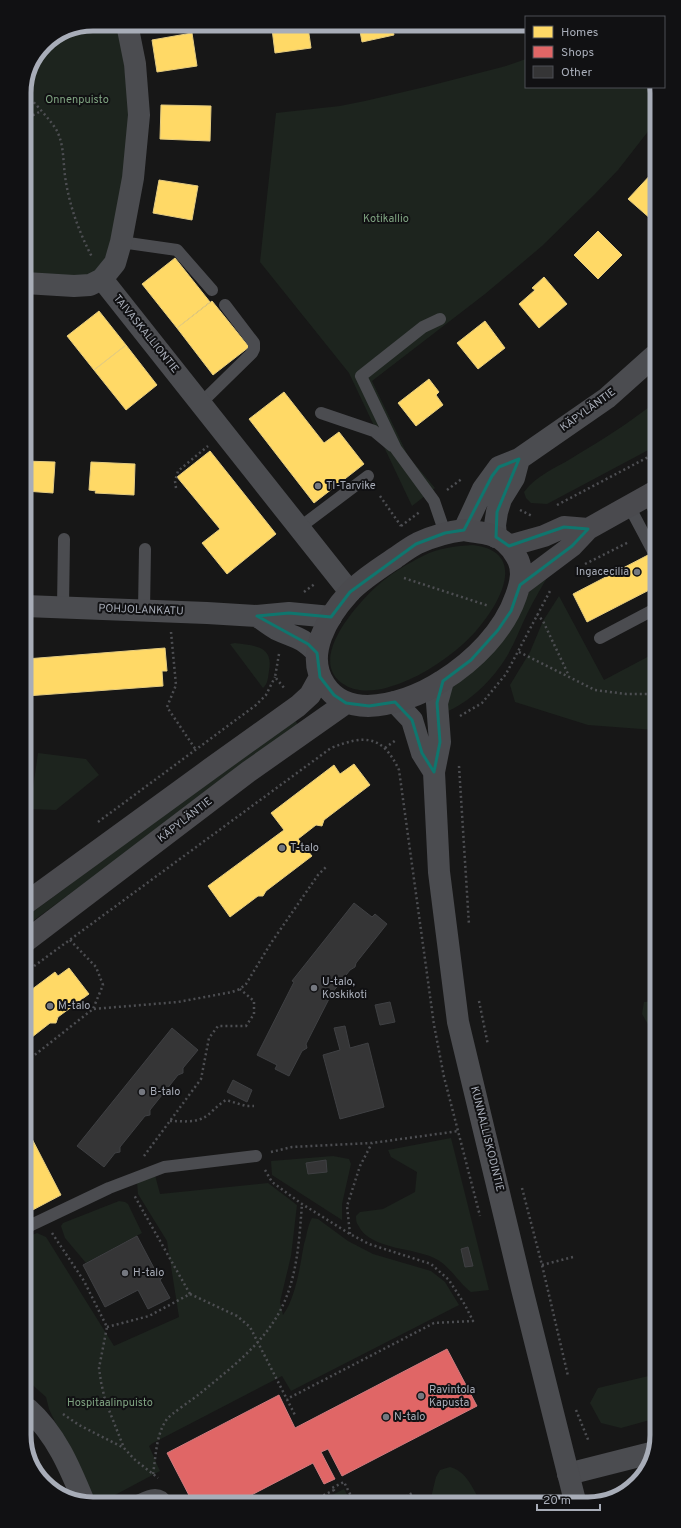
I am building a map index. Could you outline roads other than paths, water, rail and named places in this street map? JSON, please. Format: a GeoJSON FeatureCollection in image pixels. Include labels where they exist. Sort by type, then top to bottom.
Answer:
{"type":"FeatureCollection","features":[{"type":"Feature","properties":{"kind":"main road"},"geometry":{"type":"LineString","coordinates":[[520,585],[572,546],[588,529],[646,501]]}},
{"type":"Feature","properties":{"kind":"main road"},"geometry":{"type":"LineString","coordinates":[[503,542],[544,536],[564,527],[588,529]]}},
{"type":"Feature","properties":{"kind":"main road"},"geometry":{"type":"LineString","coordinates":[[455,532],[490,534],[503,542],[519,562],[522,574],[520,585],[511,611],[498,630],[471,660],[443,681],[395,702],[369,706],[355,706],[346,703],[334,695],[320,677],[317,668],[317,653],[323,632],[331,617],[350,592],[382,566],[416,544],[455,532]]}},
{"type":"Feature","properties":{"kind":"main road"},"geometry":{"type":"LineString","coordinates":[[31,899],[298,706],[310,695],[320,677]]}},
{"type":"Feature","properties":{"kind":"main road","name":"KÄPYLÄNTIE"},"geometry":{"type":"LineString","coordinates":[[31,936],[248,772],[346,703]]}},
{"type":"Feature","properties":{"kind":"street"},"geometry":{"type":"LineString","coordinates":[[31,283],[74,286],[90,285],[102,280],[115,263],[121,242],[133,178],[139,115],[135,64],[128,31]]}},
{"type":"Feature","properties":{"kind":"street","name":"TAIVASKALLIONTIE"},"geometry":{"type":"LineString","coordinates":[[102,280],[350,592]]}},
{"type":"Feature","properties":{"kind":"street","name":"KÄPYLÄNTIE"},"geometry":{"type":"LineString","coordinates":[[455,532],[499,467],[519,459],[607,398],[650,360]]}},
{"type":"Feature","properties":{"kind":"street"},"geometry":{"type":"LineString","coordinates":[[503,542],[495,524],[497,512],[501,499],[514,478],[519,459]]}},
{"type":"Feature","properties":{"kind":"street","name":"POHJOLANKATU"},"geometry":{"type":"LineString","coordinates":[[31,606],[257,616],[289,613],[331,617]]}},
{"type":"Feature","properties":{"kind":"street"},"geometry":{"type":"LineString","coordinates":[[257,616],[276,629],[297,637],[308,644],[317,653]]}},
{"type":"Feature","properties":{"kind":"street","name":"KUNNALLISKODINTIE"},"geometry":{"type":"LineString","coordinates":[[443,681],[437,703],[440,742],[434,772],[439,872],[458,1022],[574,1497]]}},
{"type":"Feature","properties":{"kind":"street","name":"KUNNALLISKODINTIE"},"geometry":{"type":"LineString","coordinates":[[395,702],[412,720],[422,753],[434,772]]}},
{"type":"Feature","properties":{"kind":"street"},"geometry":{"type":"LineString","coordinates":[[31,1412],[50,1435],[65,1457],[81,1496]]}},
{"type":"Feature","properties":{"kind":"street"},"geometry":{"type":"LineString","coordinates":[[568,1474],[647,1454]]}},
{"type":"Feature","properties":{"kind":"lane"},"geometry":{"type":"LineString","coordinates":[[121,242],[177,250],[212,290]]}},
{"type":"Feature","properties":{"kind":"lane"},"geometry":{"type":"LineString","coordinates":[[201,403],[252,353],[254,349],[254,343],[225,305]]}},
{"type":"Feature","properties":{"kind":"lane"},"geometry":{"type":"LineString","coordinates":[[440,319],[424,327],[361,376],[396,449],[455,532]]}},
{"type":"Feature","properties":{"kind":"lane"},"geometry":{"type":"LineString","coordinates":[[321,413],[374,431],[396,449]]}},
{"type":"Feature","properties":{"kind":"lane"},"geometry":{"type":"LineString","coordinates":[[300,528],[368,476]]}},
{"type":"Feature","properties":{"kind":"lane"},"geometry":{"type":"LineString","coordinates":[[646,501],[644,534],[650,545]]}},
{"type":"Feature","properties":{"kind":"lane"},"geometry":{"type":"LineString","coordinates":[[63,607],[64,540]]}},
{"type":"Feature","properties":{"kind":"lane"},"geometry":{"type":"LineString","coordinates":[[144,610],[145,549]]}},
{"type":"Feature","properties":{"kind":"lane"},"geometry":{"type":"LineString","coordinates":[[600,638],[650,612]]}},
{"type":"Feature","properties":{"kind":"lane"},"geometry":{"type":"LineString","coordinates":[[31,1225],[109,1188],[164,1167],[256,1156]]}},
{"type":"Feature","properties":{"kind":"lane"},"geometry":{"type":"LineString","coordinates":[[145,1497],[149,1495],[160,1497]]}},
{"type":"Feature","properties":{"kind":"place","name":"TI-Tarvike"},"geometry":{"type":"Point","coordinates":[318,486]}},
{"type":"Feature","properties":{"kind":"place","name":"Ingacecilia"},"geometry":{"type":"Point","coordinates":[637,572]}},
{"type":"Feature","properties":{"kind":"place","name":"T-talo"},"geometry":{"type":"Point","coordinates":[282,848]}},
{"type":"Feature","properties":{"kind":"place","name":"U-talo, Koskikoti"},"geometry":{"type":"Point","coordinates":[314,988]}},
{"type":"Feature","properties":{"kind":"place","name":"M-talo"},"geometry":{"type":"Point","coordinates":[50,1006]}},
{"type":"Feature","properties":{"kind":"place","name":"B-talo"},"geometry":{"type":"Point","coordinates":[142,1092]}},
{"type":"Feature","properties":{"kind":"place","name":"H-talo"},"geometry":{"type":"Point","coordinates":[125,1273]}},
{"type":"Feature","properties":{"kind":"place","name":"Ravintola Kapusta"},"geometry":{"type":"Point","coordinates":[421,1396]}},
{"type":"Feature","properties":{"kind":"place","name":"N-talo"},"geometry":{"type":"Point","coordinates":[386,1417]}},
{"type":"Feature","properties":{"kind":"park label","name":"Onnenpuisto"},"geometry":{"type":"Point","coordinates":[77,100]}},
{"type":"Feature","properties":{"kind":"park label","name":"Kotikallio"},"geometry":{"type":"Point","coordinates":[386,219]}},
{"type":"Feature","properties":{"kind":"park label","name":"Hospitaalinpuisto"},"geometry":{"type":"Point","coordinates":[110,1403]}}]}
